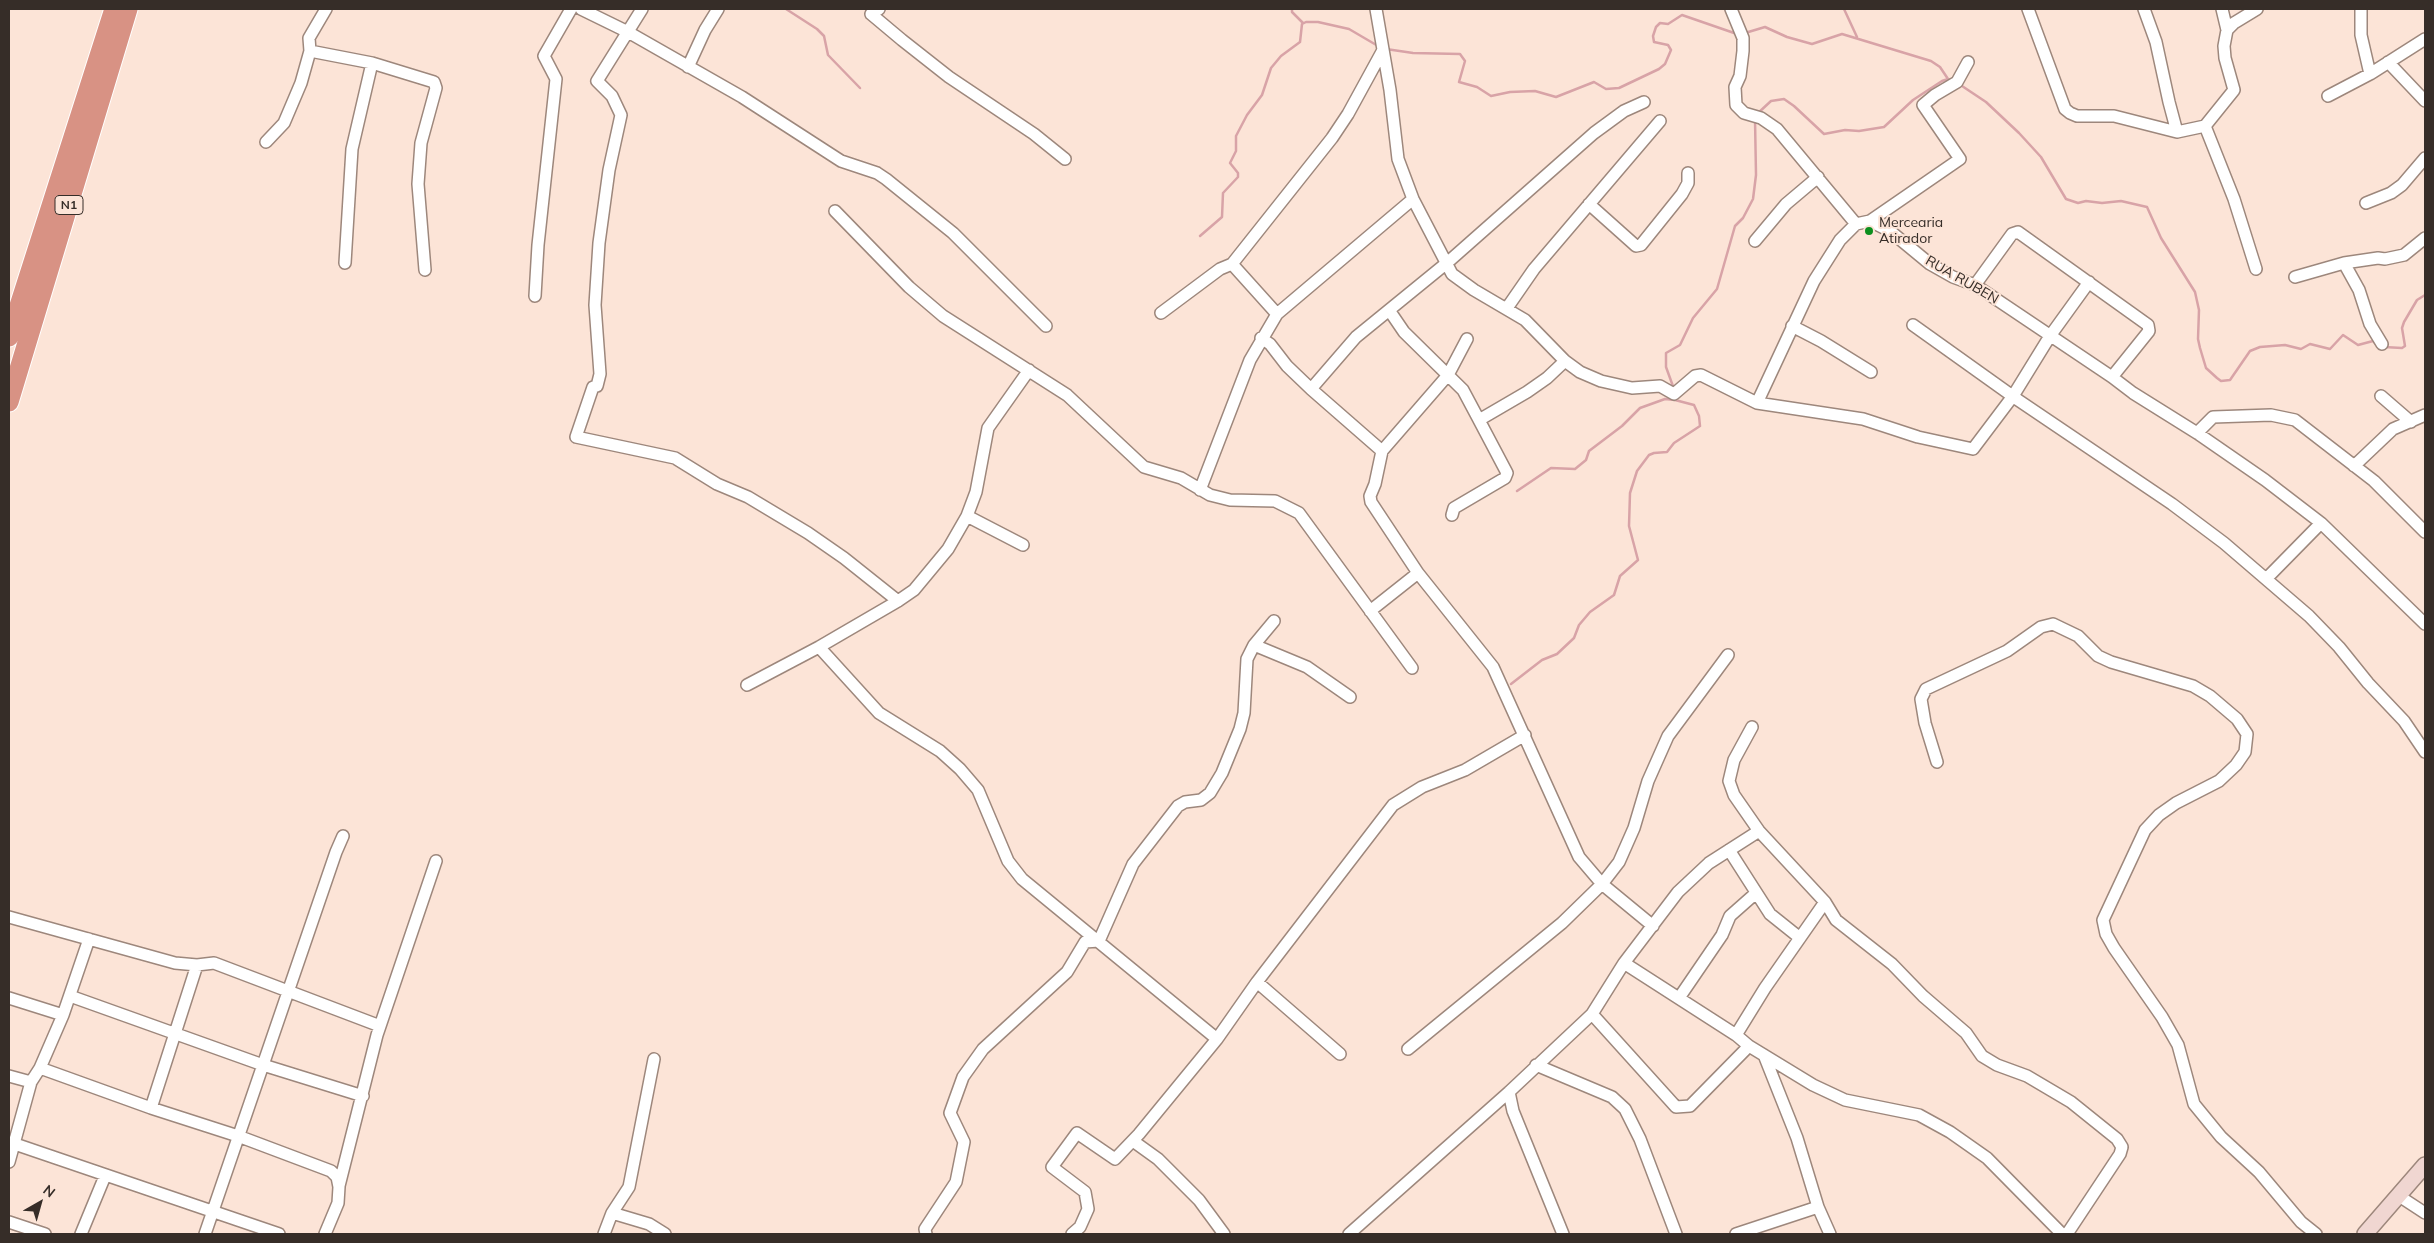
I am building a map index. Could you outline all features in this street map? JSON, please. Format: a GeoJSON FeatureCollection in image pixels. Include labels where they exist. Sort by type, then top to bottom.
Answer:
{"type":"FeatureCollection","features":[{"type":"Feature","properties":{"kind":"highway","name":"N1"},"geometry":{"type":"LineString","coordinates":[[9,337],[114,9]]}},
{"type":"Feature","properties":{"kind":"highway","name":"N1"},"geometry":{"type":"LineString","coordinates":[[9,402],[128,9]]}},
{"type":"Feature","properties":{"kind":"main road"},"geometry":{"type":"LineString","coordinates":[[2365,1234],[2425,1165]]}},
{"type":"Feature","properties":{"kind":"street"},"geometry":{"type":"LineString","coordinates":[[266,142],[284,123],[301,83],[310,51],[310,38],[326,9]]}},
{"type":"Feature","properties":{"kind":"street"},"geometry":{"type":"LineString","coordinates":[[535,296],[538,245],[556,79],[544,56],[572,9]]}},
{"type":"Feature","properties":{"kind":"street"},"geometry":{"type":"LineString","coordinates":[[581,9],[628,32],[742,97],[841,161],[876,173],[886,179],[952,233],[1046,326]]}},
{"type":"Feature","properties":{"kind":"street"},"geometry":{"type":"LineString","coordinates":[[642,9],[597,81],[612,96],[621,115],[609,170],[599,243],[595,305],[600,374],[597,386],[593,387],[576,437],[675,458],[717,484],[748,497],[808,533],[844,558],[898,601]]}},
{"type":"Feature","properties":{"kind":"street"},"geometry":{"type":"LineString","coordinates":[[688,67],[705,30],[718,9]]}},
{"type":"Feature","properties":{"kind":"street"},"geometry":{"type":"LineString","coordinates":[[878,9],[871,14],[902,40],[949,77],[1034,134],[1065,159]]}},
{"type":"Feature","properties":{"kind":"street"},"geometry":{"type":"LineString","coordinates":[[1376,9],[1398,159],[1413,199],[1448,262],[1452,274],[1461,282],[1525,320],[1565,360],[1580,372],[1601,381],[1632,388],[1660,386],[1674,394],[1695,376],[1701,375],[1757,403],[1863,419],[1918,437],[1973,449],[2013,396],[2050,336],[2089,282]]}},
{"type":"Feature","properties":{"kind":"street"},"geometry":{"type":"LineString","coordinates":[[1731,9],[1743,38],[1740,76],[1735,88],[1736,105],[1744,113],[1761,118],[1778,129],[1856,224]]}},
{"type":"Feature","properties":{"kind":"street"},"geometry":{"type":"LineString","coordinates":[[2028,9],[2065,109],[2077,116],[2114,116],[2178,132],[2205,126],[2234,90],[2225,58],[2224,46],[2227,30],[2222,9]]}},
{"type":"Feature","properties":{"kind":"street"},"geometry":{"type":"LineString","coordinates":[[2144,9],[2156,42],[2168,102],[2178,132]]}},
{"type":"Feature","properties":{"kind":"street"},"geometry":{"type":"LineString","coordinates":[[2227,30],[2234,23],[2257,9]]}},
{"type":"Feature","properties":{"kind":"street"},"geometry":{"type":"LineString","coordinates":[[2361,9],[2361,35],[2370,74]]}},
{"type":"Feature","properties":{"kind":"street"},"geometry":{"type":"LineString","coordinates":[[2328,96],[2370,74],[2425,39]]}},
{"type":"Feature","properties":{"kind":"street"},"geometry":{"type":"LineString","coordinates":[[1161,313],[1220,269],[1232,264],[1332,138],[1348,114],[1383,50]]}},
{"type":"Feature","properties":{"kind":"street"},"geometry":{"type":"LineString","coordinates":[[310,51],[372,63],[427,78],[434,82],[436,88],[421,143],[419,162],[418,184],[424,270]]}},
{"type":"Feature","properties":{"kind":"street"},"geometry":{"type":"LineString","coordinates":[[1757,403],[1792,326],[1826,260],[1844,235],[1856,224],[1870,221],[1960,159],[1923,105],[1935,95],[1957,82],[1968,62]]}},
{"type":"Feature","properties":{"kind":"street"},"geometry":{"type":"LineString","coordinates":[[2388,62],[2425,102]]}},
{"type":"Feature","properties":{"kind":"street"},"geometry":{"type":"LineString","coordinates":[[345,263],[352,149],[372,63]]}},
{"type":"Feature","properties":{"kind":"street"},"geometry":{"type":"LineString","coordinates":[[1311,389],[1356,337],[1448,262],[1594,133],[1624,111],[1644,102]]}},
{"type":"Feature","properties":{"kind":"street"},"geometry":{"type":"LineString","coordinates":[[1507,308],[1534,269],[1660,121]]}},
{"type":"Feature","properties":{"kind":"street"},"geometry":{"type":"LineString","coordinates":[[2205,126],[2234,199],[2256,270]]}},
{"type":"Feature","properties":{"kind":"street"},"geometry":{"type":"LineString","coordinates":[[2366,203],[2391,193],[2402,185],[2425,158]]}},
{"type":"Feature","properties":{"kind":"street"},"geometry":{"type":"LineString","coordinates":[[1590,204],[1636,246],[1641,245],[1682,194],[1688,182],[1688,173]]}},
{"type":"Feature","properties":{"kind":"street"},"geometry":{"type":"LineString","coordinates":[[1755,241],[1786,204],[1818,177]]}},
{"type":"Feature","properties":{"kind":"street"},"geometry":{"type":"LineString","coordinates":[[1200,490],[1250,360],[1261,338],[1277,314],[1413,199]]}},
{"type":"Feature","properties":{"kind":"street"},"geometry":{"type":"LineString","coordinates":[[835,211],[909,287],[943,316],[1067,395],[1144,467],[1181,478],[1210,495],[1230,500],[1275,501],[1289,506],[1304,520],[1412,668]]}},
{"type":"Feature","properties":{"kind":"street","name":"RUA RUBEN"},"geometry":{"type":"LineString","coordinates":[[1870,221],[1890,231],[1930,264],[1953,277],[1975,285],[2112,377],[2133,394],[2197,433],[2265,480],[2322,523],[2425,624]]}},
{"type":"Feature","properties":{"kind":"street"},"geometry":{"type":"LineString","coordinates":[[1975,285],[2012,234],[2018,232],[2148,326],[2149,331],[2112,377]]}},
{"type":"Feature","properties":{"kind":"street"},"geometry":{"type":"LineString","coordinates":[[2295,277],[2344,263],[2404,255],[2425,238]]}},
{"type":"Feature","properties":{"kind":"street"},"geometry":{"type":"LineString","coordinates":[[2344,263],[2359,290],[2370,324],[2382,344]]}},
{"type":"Feature","properties":{"kind":"street"},"geometry":{"type":"LineString","coordinates":[[1232,264],[1277,314]]}},
{"type":"Feature","properties":{"kind":"street"},"geometry":{"type":"LineString","coordinates":[[1389,310],[1404,332],[1462,390],[1507,473],[1505,478],[1454,508],[1452,515]]}},
{"type":"Feature","properties":{"kind":"street"},"geometry":{"type":"LineString","coordinates":[[1913,325],[2013,396],[2172,504],[2266,579],[2309,616],[2339,647],[2368,683],[2404,721],[2425,752]]}},
{"type":"Feature","properties":{"kind":"street"},"geometry":{"type":"LineString","coordinates":[[1792,326],[1821,340],[1871,372]]}},
{"type":"Feature","properties":{"kind":"street"},"geometry":{"type":"LineString","coordinates":[[1261,338],[1270,344],[1287,366],[1311,389],[1382,451]]}},
{"type":"Feature","properties":{"kind":"street"},"geometry":{"type":"LineString","coordinates":[[1467,339],[1448,375],[1382,451],[1370,502],[1418,573],[1493,667],[1542,770],[1559,816],[1579,857],[1602,884],[1653,926]]}},
{"type":"Feature","properties":{"kind":"street"},"geometry":{"type":"LineString","coordinates":[[1479,420],[1548,378],[1565,360]]}},
{"type":"Feature","properties":{"kind":"street"},"geometry":{"type":"LineString","coordinates":[[747,685],[898,601],[914,590],[948,548],[967,516],[976,492],[988,428],[1029,370]]}},
{"type":"Feature","properties":{"kind":"street"},"geometry":{"type":"LineString","coordinates":[[2381,396],[2411,422]]}},
{"type":"Feature","properties":{"kind":"street"},"geometry":{"type":"LineString","coordinates":[[2354,466],[2393,429],[2425,415]]}},
{"type":"Feature","properties":{"kind":"street"},"geometry":{"type":"LineString","coordinates":[[2197,433],[2213,417],[2285,416],[2302,424],[2374,481],[2425,532]]}},
{"type":"Feature","properties":{"kind":"street"},"geometry":{"type":"LineString","coordinates":[[967,516],[1023,545]]}},
{"type":"Feature","properties":{"kind":"street"},"geometry":{"type":"LineString","coordinates":[[2266,579],[2322,523]]}},
{"type":"Feature","properties":{"kind":"street"},"geometry":{"type":"LineString","coordinates":[[1370,611],[1418,573]]}},
{"type":"Feature","properties":{"kind":"street"},"geometry":{"type":"LineString","coordinates":[[1098,941],[1133,864],[1178,806],[1185,802],[1200,800],[1205,797],[1222,773],[1240,729],[1244,712],[1248,659],[1254,645],[1274,621]]}},
{"type":"Feature","properties":{"kind":"street"},"geometry":{"type":"LineString","coordinates":[[1937,762],[1925,723],[1921,699],[1926,689],[2007,651],[2041,627],[2053,624],[2078,636],[2088,648],[2112,662],[2193,686],[2210,696],[2237,719],[2247,734],[2245,752],[2236,765],[2219,781],[2176,803],[2159,815],[2145,830],[2104,920],[2106,934],[2162,1018],[2178,1046],[2194,1104],[2221,1138],[2259,1172],[2301,1222],[2316,1234]]}},
{"type":"Feature","properties":{"kind":"street"},"geometry":{"type":"LineString","coordinates":[[1254,645],[1306,667],[1350,697]]}},
{"type":"Feature","properties":{"kind":"street"},"geometry":{"type":"LineString","coordinates":[[818,646],[878,713],[940,751],[960,769],[978,790],[1008,861],[1022,879],[1114,956],[1217,1038]]}},
{"type":"Feature","properties":{"kind":"street"},"geometry":{"type":"LineString","coordinates":[[1408,1049],[1562,923],[1602,884],[1619,862],[1634,828],[1648,781],[1668,736],[1728,655]]}},
{"type":"Feature","properties":{"kind":"street"},"geometry":{"type":"LineString","coordinates":[[1752,726],[1734,760],[1729,781],[1734,795],[1759,831],[1825,902],[1836,920],[1892,964],[1923,996],[1966,1033],[1982,1056],[1997,1065],[2027,1076],[2071,1102],[2117,1140],[2122,1147],[2120,1154],[2067,1234]]}},
{"type":"Feature","properties":{"kind":"street"},"geometry":{"type":"LineString","coordinates":[[1072,1234],[1080,1226],[1088,1209],[1085,1192],[1052,1167],[1077,1133],[1115,1159],[1133,1141],[1217,1038],[1257,982],[1393,805],[1422,787],[1466,770],[1525,735]]}},
{"type":"Feature","properties":{"kind":"street"},"geometry":{"type":"LineString","coordinates":[[1349,1234],[1509,1092],[1592,1014],[1624,964],[1678,892],[1710,863],[1759,831]]}},
{"type":"Feature","properties":{"kind":"street"},"geometry":{"type":"LineString","coordinates":[[205,1234],[343,836]]}},
{"type":"Feature","properties":{"kind":"street"},"geometry":{"type":"LineString","coordinates":[[1729,850],[1770,914],[1800,938]]}},
{"type":"Feature","properties":{"kind":"street"},"geometry":{"type":"LineString","coordinates":[[325,1234],[338,1203],[339,1187],[380,1026],[436,861]]}},
{"type":"Feature","properties":{"kind":"street"},"geometry":{"type":"LineString","coordinates":[[1678,998],[1722,935],[1730,916],[1756,893]]}},
{"type":"Feature","properties":{"kind":"street"},"geometry":{"type":"LineString","coordinates":[[1736,1035],[1825,902]]}},
{"type":"Feature","properties":{"kind":"street"},"geometry":{"type":"LineString","coordinates":[[9,917],[175,963],[197,965],[214,963],[290,990],[380,1026]]}},
{"type":"Feature","properties":{"kind":"street"},"geometry":{"type":"LineString","coordinates":[[9,1162],[12,1143],[31,1082],[40,1068],[63,1015],[90,939]]}},
{"type":"Feature","properties":{"kind":"street"},"geometry":{"type":"LineString","coordinates":[[926,1234],[925,1229],[956,1182],[964,1142],[950,1113],[964,1077],[982,1049],[1067,972],[1085,942],[1098,941]]}},
{"type":"Feature","properties":{"kind":"street"},"geometry":{"type":"LineString","coordinates":[[1624,964],[1736,1035],[1749,1046],[1813,1085],[1845,1100],[1919,1114],[1950,1132],[1987,1158],[2062,1234]]}},
{"type":"Feature","properties":{"kind":"street"},"geometry":{"type":"LineString","coordinates":[[151,1108],[197,965]]}},
{"type":"Feature","properties":{"kind":"street"},"geometry":{"type":"LineString","coordinates":[[1257,982],[1340,1054]]}},
{"type":"Feature","properties":{"kind":"street"},"geometry":{"type":"LineString","coordinates":[[70,996],[176,1032],[263,1065],[363,1096]]}},
{"type":"Feature","properties":{"kind":"street"},"geometry":{"type":"LineString","coordinates":[[9,998],[63,1015]]}},
{"type":"Feature","properties":{"kind":"street"},"geometry":{"type":"LineString","coordinates":[[1592,1014],[1676,1107],[1690,1106],[1749,1046]]}},
{"type":"Feature","properties":{"kind":"street"},"geometry":{"type":"LineString","coordinates":[[1764,1055],[1798,1138],[1818,1207],[1830,1234]]}},
{"type":"Feature","properties":{"kind":"street"},"geometry":{"type":"LineString","coordinates":[[604,1234],[612,1213],[629,1187],[654,1059]]}},
{"type":"Feature","properties":{"kind":"street"},"geometry":{"type":"LineString","coordinates":[[1536,1065],[1612,1097],[1625,1109],[1640,1140],[1676,1234]]}},
{"type":"Feature","properties":{"kind":"street"},"geometry":{"type":"LineString","coordinates":[[40,1068],[151,1108],[238,1136],[331,1171],[337,1177],[339,1187]]}},
{"type":"Feature","properties":{"kind":"street"},"geometry":{"type":"LineString","coordinates":[[9,1076],[31,1082]]}},
{"type":"Feature","properties":{"kind":"street"},"geometry":{"type":"LineString","coordinates":[[1509,1092],[1513,1111],[1563,1234]]}},
{"type":"Feature","properties":{"kind":"street"},"geometry":{"type":"LineString","coordinates":[[1133,1141],[1158,1159],[1199,1200],[1224,1234]]}},
{"type":"Feature","properties":{"kind":"street"},"geometry":{"type":"LineString","coordinates":[[12,1143],[279,1234]]}},
{"type":"Feature","properties":{"kind":"street"},"geometry":{"type":"LineString","coordinates":[[81,1234],[105,1176]]}},
{"type":"Feature","properties":{"kind":"street"},"geometry":{"type":"LineString","coordinates":[[2399,1196],[2425,1213]]}},
{"type":"Feature","properties":{"kind":"street"},"geometry":{"type":"LineString","coordinates":[[1736,1234],[1818,1207]]}},
{"type":"Feature","properties":{"kind":"street"},"geometry":{"type":"LineString","coordinates":[[612,1213],[649,1224],[665,1234]]}},
{"type":"Feature","properties":{"kind":"street"},"geometry":{"type":"LineString","coordinates":[[9,1222],[45,1234]]}},
{"type":"Feature","properties":{"kind":"waterway"},"geometry":{"type":"LineString","coordinates":[[786,9],[817,29],[824,36],[828,55],[860,88]]}},
{"type":"Feature","properties":{"kind":"waterway"},"geometry":{"type":"LineString","coordinates":[[1292,9],[1292,12],[1303,23]]}},
{"type":"Feature","properties":{"kind":"waterway"},"geometry":{"type":"LineString","coordinates":[[1844,9],[1857,37]]}},
{"type":"Feature","properties":{"kind":"waterway"},"geometry":{"type":"LineString","coordinates":[[1386,49],[1413,53],[1460,54],[1465,61],[1459,82],[1477,87],[1491,96],[1510,92],[1535,91],[1556,97],[1594,82],[1606,89],[1619,88],[1659,69],[1665,64],[1671,50],[1668,45],[1654,42],[1653,36],[1656,27],[1660,23],[1668,24],[1682,15],[1737,34]]}},
{"type":"Feature","properties":{"kind":"waterway"},"geometry":{"type":"LineString","coordinates":[[1200,236],[1222,217],[1223,193],[1238,177],[1238,173],[1230,163],[1236,151],[1236,136],[1247,115],[1262,95],[1271,68],[1281,56],[1300,42],[1302,24],[1318,22],[1349,29],[1378,46]]}},
{"type":"Feature","properties":{"kind":"waterway"},"geometry":{"type":"LineString","coordinates":[[1745,33],[1765,27],[1787,37],[1812,44],[1842,34],[1931,61],[1940,67],[1948,79]]}},
{"type":"Feature","properties":{"kind":"waterway"},"geometry":{"type":"LineString","coordinates":[[1757,114],[1771,101],[1784,99],[1824,134],[1845,130],[1859,131],[1884,127],[1913,100],[1942,81],[1951,80]]}},
{"type":"Feature","properties":{"kind":"waterway"},"geometry":{"type":"LineString","coordinates":[[1959,84],[1986,102],[2019,133],[2041,157],[2066,199],[2078,203],[2086,201],[2102,203],[2121,201],[2147,207],[2161,238],[2195,292],[2199,310],[2198,339],[2200,348],[2206,368],[2221,381],[2230,380],[2250,351],[2260,347],[2285,345],[2301,349],[2310,344],[2330,349],[2343,335],[2358,345],[2373,341],[2376,344]]}},
{"type":"Feature","properties":{"kind":"waterway"},"geometry":{"type":"LineString","coordinates":[[1674,389],[1666,367],[1666,353],[1680,345],[1693,318],[1717,289],[1735,226],[1743,218],[1753,199],[1756,175],[1755,119]]}},
{"type":"Feature","properties":{"kind":"waterway"},"geometry":{"type":"LineString","coordinates":[[2384,347],[2402,348],[2405,346],[2402,328],[2404,322],[2417,300],[2425,295]]}},
{"type":"Feature","properties":{"kind":"waterway"},"geometry":{"type":"LineString","coordinates":[[1517,491],[1551,468],[1575,469],[1586,460],[1589,451],[1622,426],[1640,408],[1665,399],[1675,400],[1674,397]]}},
{"type":"Feature","properties":{"kind":"waterway"},"geometry":{"type":"LineString","coordinates":[[1511,684],[1542,660],[1557,654],[1574,638],[1579,625],[1590,612],[1614,595],[1620,576],[1638,560],[1629,526],[1630,493],[1637,471],[1649,455],[1667,452],[1674,443],[1700,426],[1699,416],[1694,405],[1675,400]]}},
{"type":"Feature","properties":{"kind":"place","name":"Mercearia Atirador"},"geometry":{"type":"Point","coordinates":[1869,231]}}]}
